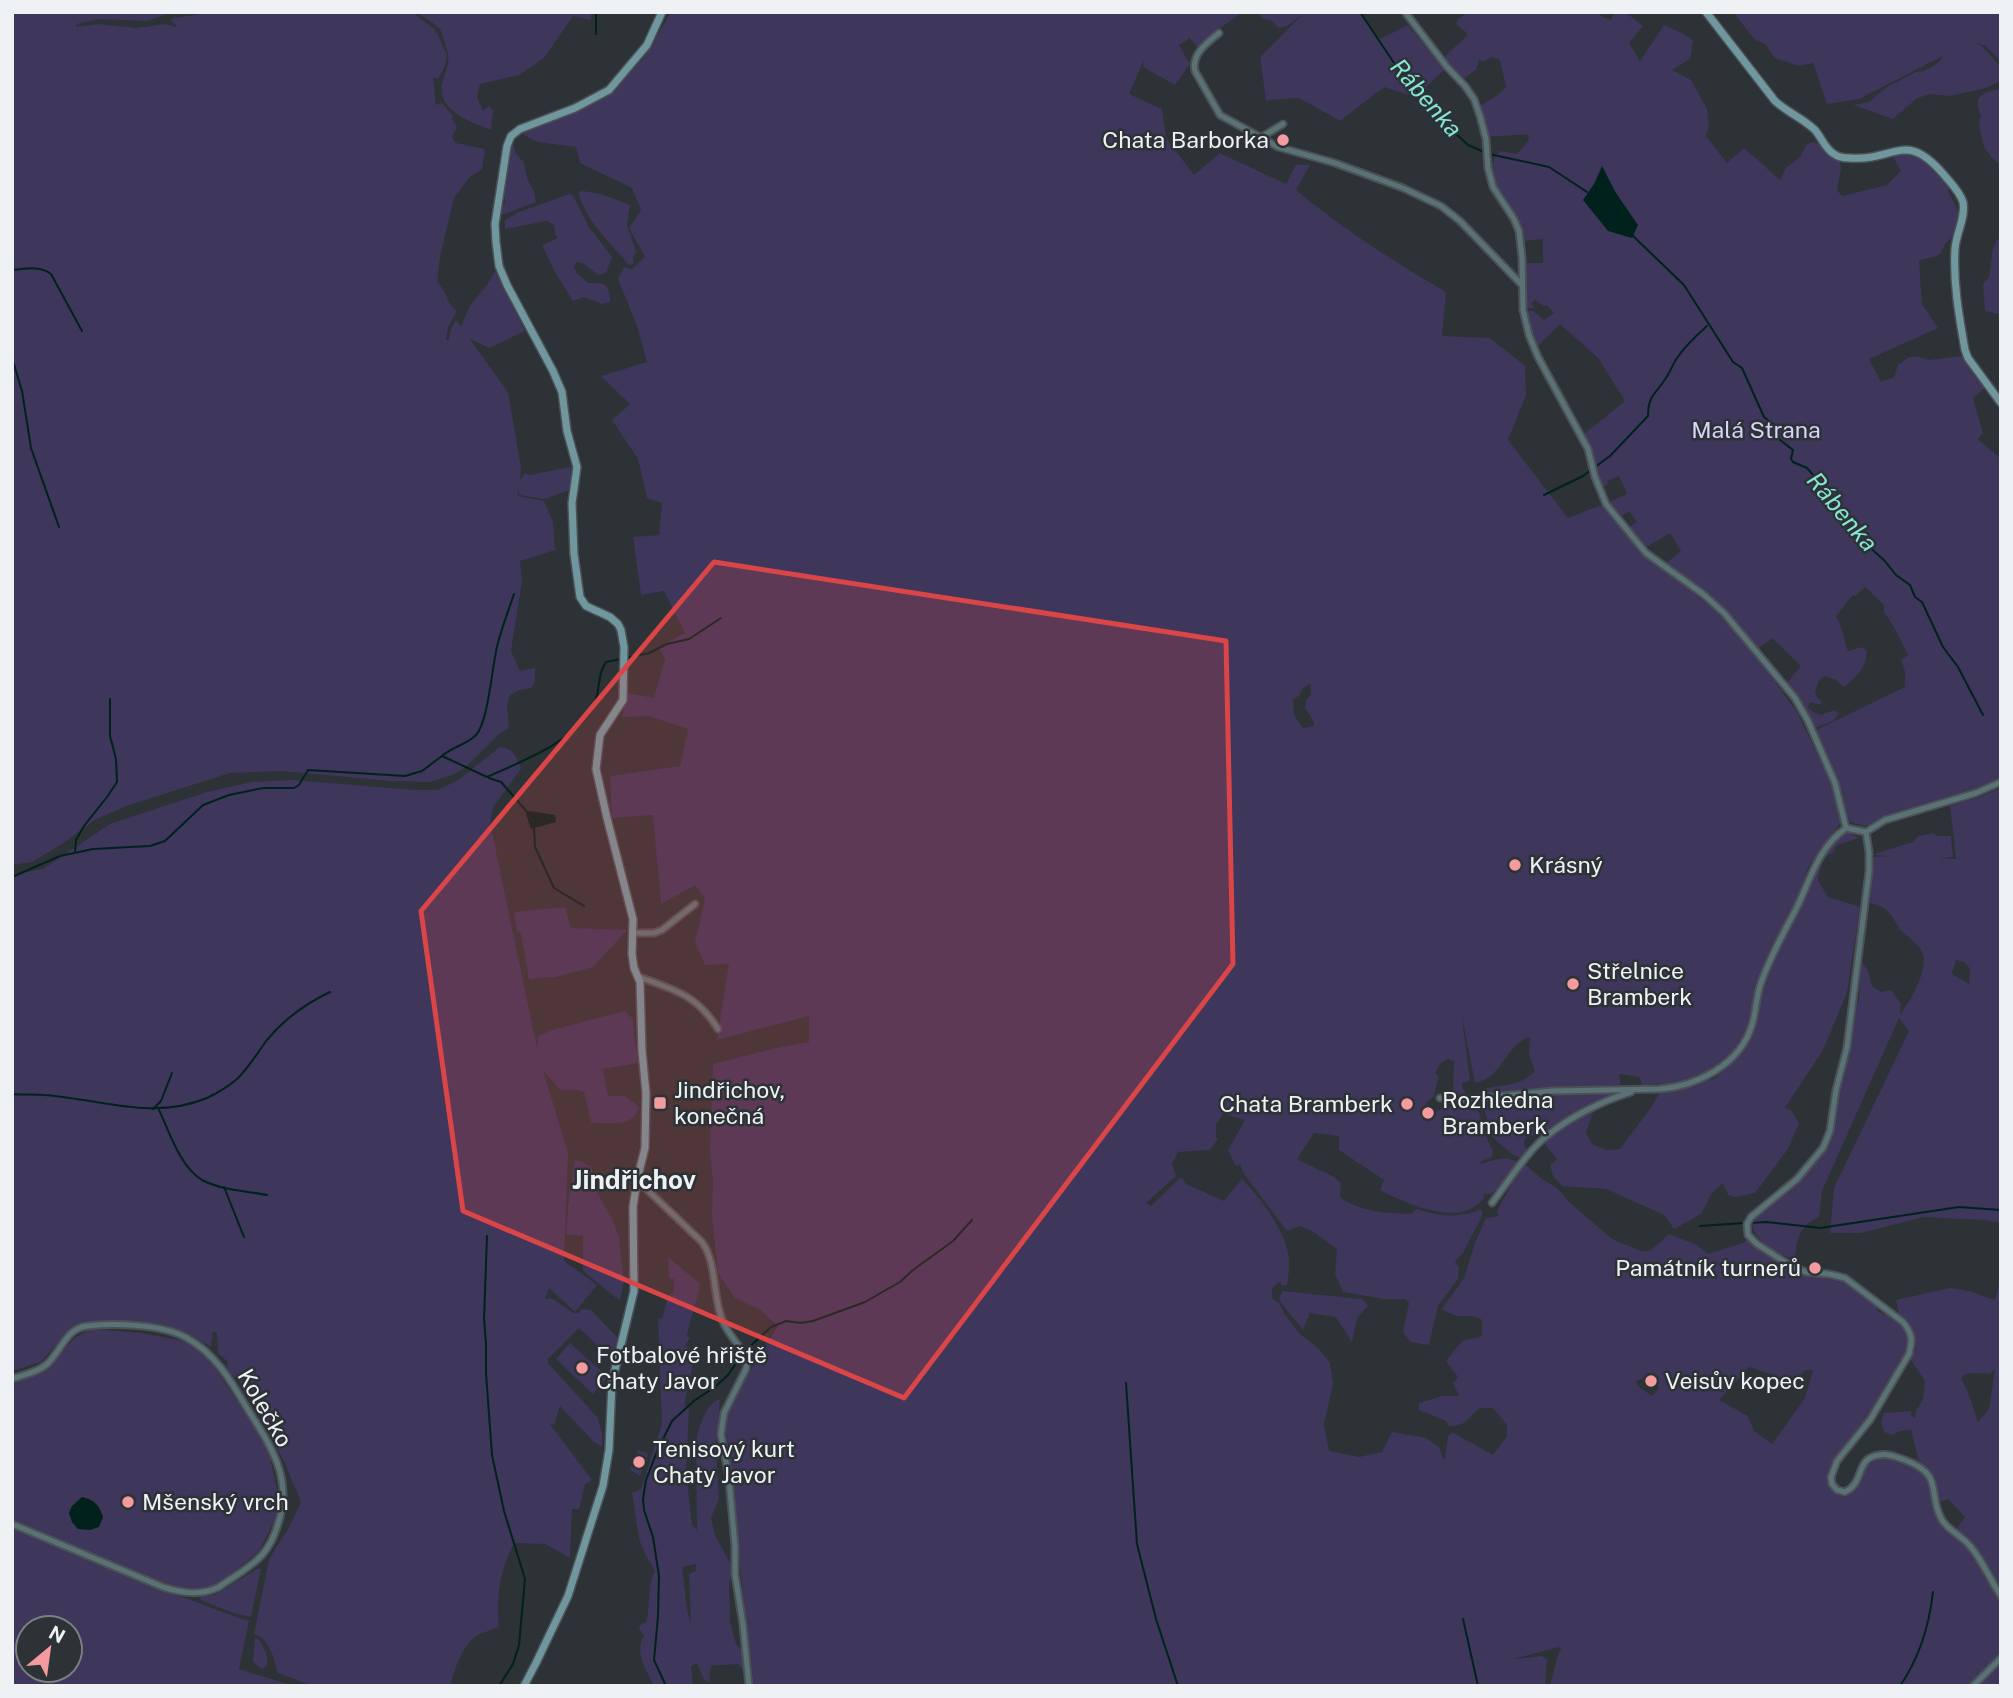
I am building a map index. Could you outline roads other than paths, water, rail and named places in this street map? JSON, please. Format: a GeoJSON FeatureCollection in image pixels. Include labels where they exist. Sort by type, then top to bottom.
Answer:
{"type":"FeatureCollection","features":[{"type":"Feature","properties":{"kind":"street"},"geometry":{"type":"LineString","coordinates":[[524,1686],[568,1596],[603,1486],[609,1450],[612,1382],[634,1291],[633,1207],[645,1148],[646,1094],[639,977],[634,968],[632,954],[631,908],[596,769],[600,736],[623,700],[624,657],[621,630],[610,617],[586,606],[580,597],[574,554],[572,503],[577,467],[567,431],[562,392],[503,276],[495,242],[495,224],[507,146],[511,136],[525,127],[575,108],[609,90],[647,45],[662,12]]}},
{"type":"Feature","properties":{"kind":"street"},"geometry":{"type":"LineString","coordinates":[[1405,12],[1474,99],[1486,139],[1493,187],[1519,231],[1523,310],[1535,351],[1588,449],[1605,504],[1647,552],[1724,613],[1795,698],[1835,783],[1846,828]]}},
{"type":"Feature","properties":{"kind":"street"},"geometry":{"type":"LineString","coordinates":[[1706,12],[1775,101],[1816,131],[1833,154],[1862,159],[1909,148],[1936,165],[1960,195],[1963,205],[1955,244],[1954,269],[1955,293],[1965,350],[2001,403]]}},
{"type":"Feature","properties":{"kind":"street"},"geometry":{"type":"LineString","coordinates":[[1219,33],[1199,52],[1194,64],[1195,71],[1220,115],[1278,148],[1335,163],[1403,188],[1441,206],[1460,221],[1522,285]]}},
{"type":"Feature","properties":{"kind":"street"},"geometry":{"type":"LineString","coordinates":[[1260,138],[1283,124]]}},
{"type":"Feature","properties":{"kind":"street"},"geometry":{"type":"LineString","coordinates":[[1846,828],[1866,832],[1885,820],[1976,793],[2001,782]]}},
{"type":"Feature","properties":{"kind":"street"},"geometry":{"type":"LineString","coordinates":[[1440,1098],[1457,1100],[1553,1091],[1675,1088],[1700,1080],[1718,1069],[1739,1049],[1752,1024],[1762,980],[1813,868],[1828,846],[1846,828]]}},
{"type":"Feature","properties":{"kind":"street"},"geometry":{"type":"LineString","coordinates":[[1866,832],[1869,871],[1847,1047],[1836,1090],[1830,1131],[1823,1148],[1797,1179],[1751,1217],[1747,1224],[1748,1235],[1756,1244],[1791,1266],[1806,1272],[1845,1278],[1909,1329],[1912,1343],[1909,1354],[1870,1420],[1837,1461],[1831,1477],[1832,1485],[1837,1490],[1851,1490],[1857,1483],[1863,1464],[1877,1454],[1890,1455],[1915,1464],[1928,1473],[1943,1521],[1969,1544],[2001,1596]]}},
{"type":"Feature","properties":{"kind":"street"},"geometry":{"type":"LineString","coordinates":[[633,933],[654,933],[662,930],[695,904]]}},
{"type":"Feature","properties":{"kind":"street"},"geometry":{"type":"LineString","coordinates":[[639,977],[674,988],[688,996],[702,1006],[718,1029]]}},
{"type":"Feature","properties":{"kind":"street"},"geometry":{"type":"LineString","coordinates":[[1492,1203],[1547,1135],[1615,1097],[1637,1090]]}},
{"type":"Feature","properties":{"kind":"street"},"geometry":{"type":"LineString","coordinates":[[637,1180],[702,1242],[707,1250],[723,1322],[747,1359],[746,1369],[724,1413],[721,1434],[729,1479],[735,1574],[749,1686]]}},
{"type":"Feature","properties":{"kind":"street","name":"Kolečko"},"geometry":{"type":"LineString","coordinates":[[12,1378],[45,1367],[66,1338],[84,1326],[133,1326],[184,1336],[216,1361],[240,1396],[272,1449],[284,1496],[283,1511],[274,1535],[262,1555],[211,1591],[181,1592],[163,1587],[12,1524]]}},
{"type":"Feature","properties":{"kind":"street"},"geometry":{"type":"LineString","coordinates":[[1973,1686],[2001,1658]]}},
{"type":"Feature","properties":{"kind":"waterway"},"geometry":{"type":"LineString","coordinates":[[596,12],[596,34]]}},
{"type":"Feature","properties":{"kind":"waterway","name":"Rábenka"},"geometry":{"type":"LineString","coordinates":[[1360,12],[1398,69],[1443,122],[1468,145],[1484,152]]}},
{"type":"Feature","properties":{"kind":"waterway","name":"Rábenka"},"geometry":{"type":"LineString","coordinates":[[1489,154],[1549,167],[1587,192]]}},
{"type":"Feature","properties":{"kind":"waterway","name":"Rábenka"},"geometry":{"type":"LineString","coordinates":[[1632,235],[1684,285],[1733,362],[1742,368],[1764,417],[1773,424],[1780,440],[1793,450],[1793,462],[1807,468],[1822,485],[1825,498],[1835,506],[1845,522],[1896,575],[1910,585],[1915,597],[1922,602],[1943,647],[1958,667],[1983,715]]}},
{"type":"Feature","properties":{"kind":"waterway"},"geometry":{"type":"LineString","coordinates":[[12,270],[37,269],[51,274],[82,331]]}},
{"type":"Feature","properties":{"kind":"waterway"},"geometry":{"type":"LineString","coordinates":[[1544,495],[1583,476],[1610,456],[1648,416],[1651,399],[1677,358],[1707,326]]}},
{"type":"Feature","properties":{"kind":"waterway"},"geometry":{"type":"LineString","coordinates":[[12,358],[22,391],[31,448],[59,527]]}},
{"type":"Feature","properties":{"kind":"waterway"},"geometry":{"type":"LineString","coordinates":[[442,756],[471,739],[479,730],[499,640],[514,594]]}},
{"type":"Feature","properties":{"kind":"waterway"},"geometry":{"type":"LineString","coordinates":[[627,658],[689,639],[721,618]]}},
{"type":"Feature","properties":{"kind":"waterway"},"geometry":{"type":"LineString","coordinates":[[12,877],[60,856],[93,849],[150,846],[165,841],[203,805],[229,795],[263,788],[294,788],[299,785],[308,770],[405,776],[422,771],[442,756],[487,777],[545,750],[571,732],[595,704],[606,662],[621,659]]}},
{"type":"Feature","properties":{"kind":"waterway"},"geometry":{"type":"LineString","coordinates":[[75,852],[76,840],[84,826],[117,782],[116,759],[110,736],[110,699]]}},
{"type":"Feature","properties":{"kind":"waterway"},"geometry":{"type":"LineString","coordinates":[[489,778],[501,782],[528,813]]}},
{"type":"Feature","properties":{"kind":"waterway"},"geometry":{"type":"LineString","coordinates":[[534,827],[535,847],[554,888],[584,906]]}},
{"type":"Feature","properties":{"kind":"waterway"},"geometry":{"type":"LineString","coordinates":[[12,1094],[65,1097],[126,1107],[166,1108],[186,1105],[227,1087],[238,1078],[288,1018],[330,992]]}},
{"type":"Feature","properties":{"kind":"waterway"},"geometry":{"type":"LineString","coordinates":[[153,1109],[161,1101],[172,1073]]}},
{"type":"Feature","properties":{"kind":"waterway"},"geometry":{"type":"LineString","coordinates":[[159,1110],[176,1149],[194,1174],[217,1186],[267,1195]]}},
{"type":"Feature","properties":{"kind":"waterway"},"geometry":{"type":"LineString","coordinates":[[224,1187],[244,1237]]}},
{"type":"Feature","properties":{"kind":"waterway"},"geometry":{"type":"LineString","coordinates":[[1750,1223],[1767,1222],[1820,1228],[1959,1207],[2001,1210]]}},
{"type":"Feature","properties":{"kind":"waterway"},"geometry":{"type":"LineString","coordinates":[[666,1686],[654,1660],[659,1576],[643,1499],[646,1480],[672,1421],[728,1375],[744,1352],[771,1327],[786,1321],[813,1321],[865,1302],[900,1282],[953,1241],[972,1220]]}},
{"type":"Feature","properties":{"kind":"waterway"},"geometry":{"type":"LineString","coordinates":[[1700,1226],[1744,1223]]}},
{"type":"Feature","properties":{"kind":"waterway"},"geometry":{"type":"LineString","coordinates":[[487,1236],[484,1319],[492,1455],[504,1511],[525,1579],[519,1645],[513,1664],[499,1686]]}},
{"type":"Feature","properties":{"kind":"waterway"},"geometry":{"type":"LineString","coordinates":[[1126,1383],[1137,1544],[1156,1619],[1178,1686]]}},
{"type":"Feature","properties":{"kind":"waterway"},"geometry":{"type":"LineString","coordinates":[[1900,1686],[1923,1641],[1933,1592]]}},
{"type":"Feature","properties":{"kind":"waterway"},"geometry":{"type":"LineString","coordinates":[[1463,1619],[1478,1686]]}},
{"type":"Feature","properties":{"kind":"place","name":"Chata Barborka"},"geometry":{"type":"Point","coordinates":[1283,140]}},
{"type":"Feature","properties":{"kind":"place","name":"Krásný"},"geometry":{"type":"Point","coordinates":[1515,865]}},
{"type":"Feature","properties":{"kind":"place","name":"Střelnice Bramberk"},"geometry":{"type":"Point","coordinates":[1573,984]}},
{"type":"Feature","properties":{"kind":"place","name":"Jindřichov, konečná"},"geometry":{"type":"Point","coordinates":[660,1103]}},
{"type":"Feature","properties":{"kind":"place","name":"Chata Bramberk"},"geometry":{"type":"Point","coordinates":[1407,1104]}},
{"type":"Feature","properties":{"kind":"place","name":"Rozhledna Bramberk"},"geometry":{"type":"Point","coordinates":[1428,1113]}},
{"type":"Feature","properties":{"kind":"place","name":"Památník turnerů"},"geometry":{"type":"Point","coordinates":[1815,1268]}},
{"type":"Feature","properties":{"kind":"place","name":"Fotbalové hřiště Chaty Javor"},"geometry":{"type":"Point","coordinates":[582,1368]}},
{"type":"Feature","properties":{"kind":"place","name":"Veisův kopec"},"geometry":{"type":"Point","coordinates":[1651,1381]}},
{"type":"Feature","properties":{"kind":"place","name":"Tenisový kurt Chaty Javor"},"geometry":{"type":"Point","coordinates":[639,1462]}},
{"type":"Feature","properties":{"kind":"place","name":"Mšenský vrch"},"geometry":{"type":"Point","coordinates":[128,1502]}},
{"type":"Feature","properties":{"kind":"district","name":"Jindřichov"},"geometry":{"type":"Point","coordinates":[634,1180]}},
{"type":"Feature","properties":{"kind":"park label","name":"Malá Strana"},"geometry":{"type":"Point","coordinates":[1756,430]}}]}
